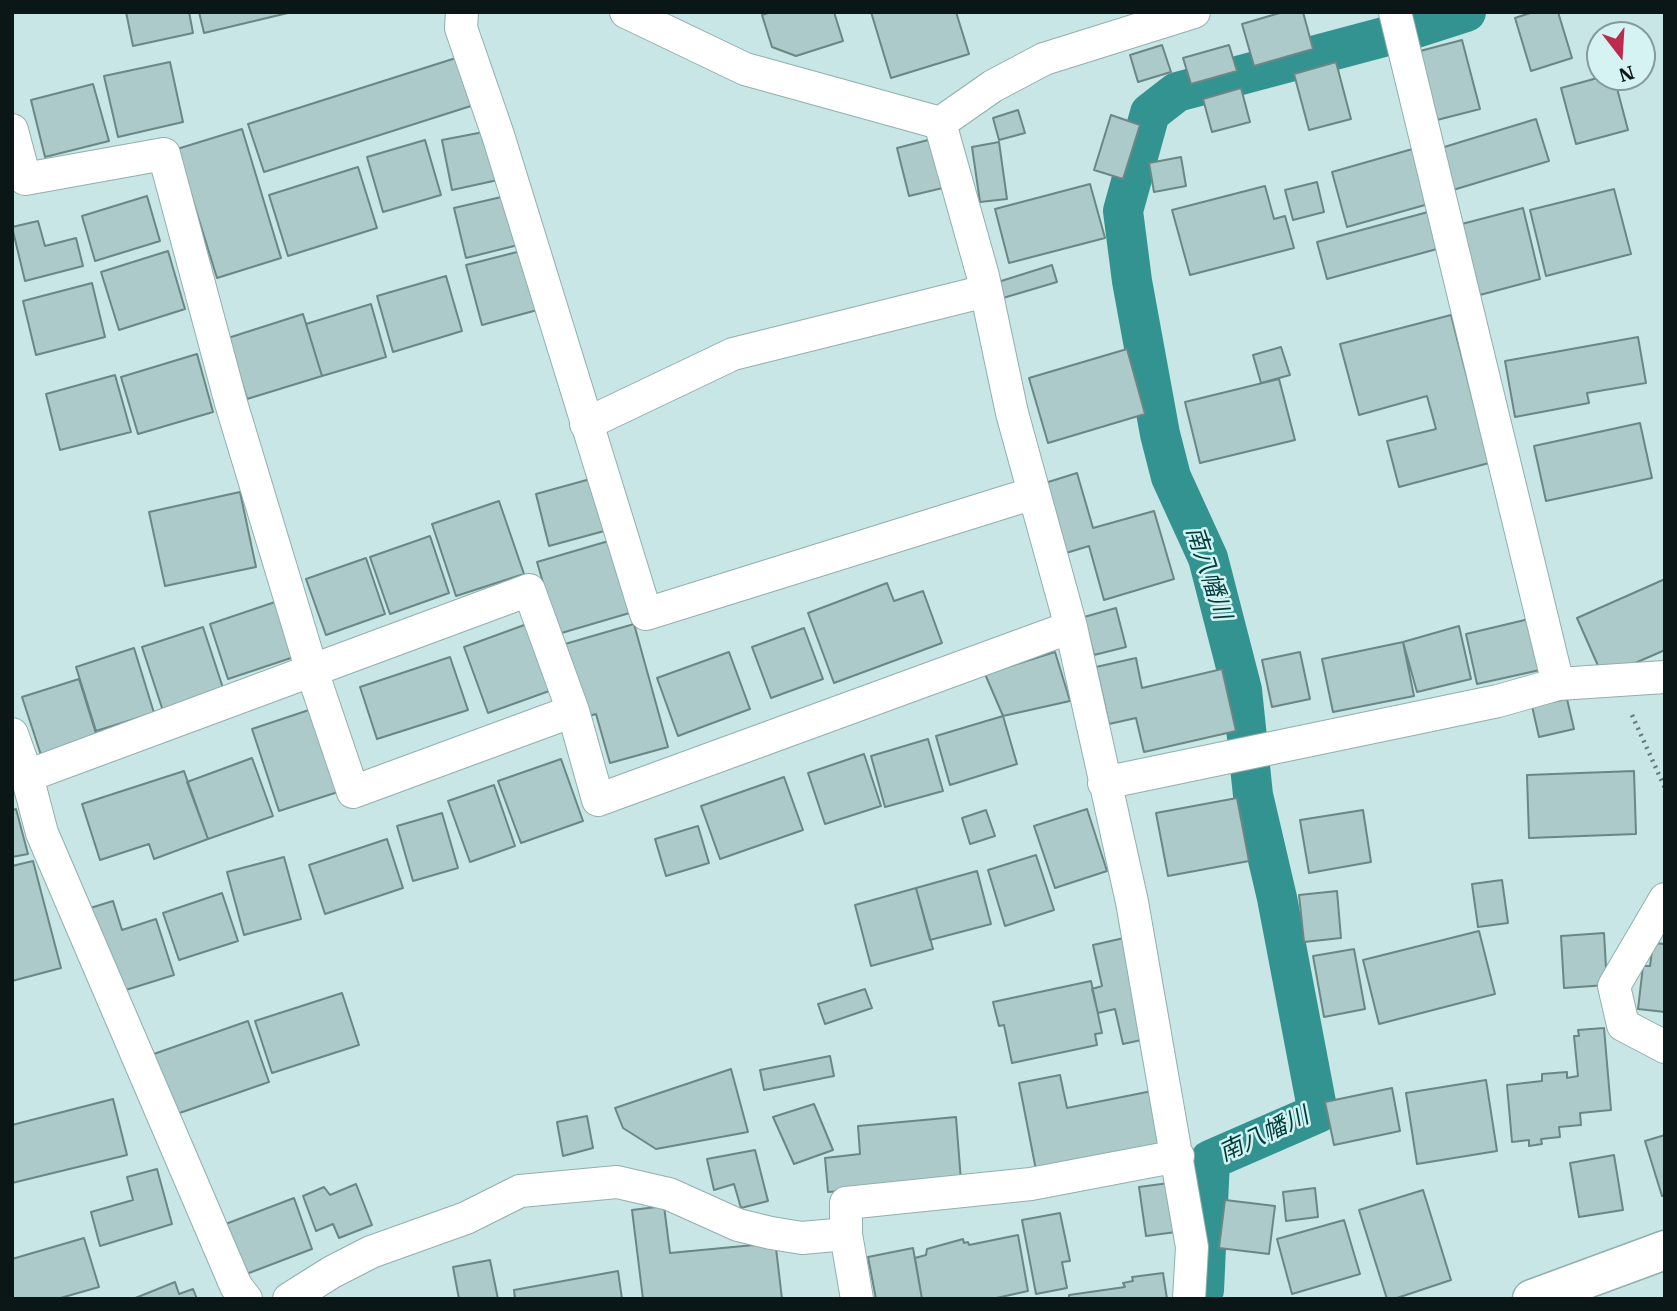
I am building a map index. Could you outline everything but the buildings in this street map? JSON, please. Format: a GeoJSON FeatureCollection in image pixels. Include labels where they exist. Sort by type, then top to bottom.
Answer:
{"type":"FeatureCollection","features":[{"type":"Feature","properties":{"kind":"street"},"geometry":{"type":"LineString","coordinates":[[462,12],[461,28],[498,135],[646,614],[1034,493]]}},
{"type":"Feature","properties":{"kind":"street"},"geometry":{"type":"LineString","coordinates":[[626,12],[745,69],[940,123]]}},
{"type":"Feature","properties":{"kind":"street"},"geometry":{"type":"LineString","coordinates":[[940,123],[993,86],[1044,59],[1194,12]]}},
{"type":"Feature","properties":{"kind":"street"},"geometry":{"type":"LineString","coordinates":[[1399,28],[1558,684]]}},
{"type":"Feature","properties":{"kind":"street"},"geometry":{"type":"LineString","coordinates":[[940,123],[986,291],[1012,413],[1071,627],[1132,902],[1192,1247],[1189,1299]]}},
{"type":"Feature","properties":{"kind":"street"},"geometry":{"type":"LineString","coordinates":[[12,130],[26,179],[164,154],[231,403],[312,671],[353,792],[573,711]]}},
{"type":"Feature","properties":{"kind":"street"},"geometry":{"type":"LineString","coordinates":[[586,424],[733,354],[986,291]]}},
{"type":"Feature","properties":{"kind":"street"},"geometry":{"type":"LineString","coordinates":[[27,776],[529,590],[573,711],[598,800],[1071,627]]}},
{"type":"Feature","properties":{"kind":"street"},"geometry":{"type":"LineString","coordinates":[[1104,783],[1499,701],[1558,684],[1665,677]]}},
{"type":"Feature","properties":{"kind":"street"},"geometry":{"type":"LineString","coordinates":[[12,734],[27,776],[42,833],[236,1286],[246,1299]]}},
{"type":"Feature","properties":{"kind":"street"},"geometry":{"type":"LineString","coordinates":[[1665,900],[1614,986],[1623,1025],[1665,1047]]}},
{"type":"Feature","properties":{"kind":"street"},"geometry":{"type":"LineString","coordinates":[[857,1299],[846,1234],[846,1203],[1031,1184],[1178,1156]]}},
{"type":"Feature","properties":{"kind":"street"},"geometry":{"type":"LineString","coordinates":[[289,1299],[371,1252],[466,1218],[520,1191],[617,1182],[669,1194],[738,1225],[771,1233],[802,1238],[846,1234]]}},
{"type":"Feature","properties":{"kind":"street"},"geometry":{"type":"LineString","coordinates":[[1532,1299],[1665,1250]]}},
{"type":"Feature","properties":{"kind":"path"},"geometry":{"type":"LineString","coordinates":[[1619,680],[1665,788]]}},
{"type":"Feature","properties":{"kind":"waterway","name":"南八幡川"},"geometry":{"type":"LineString","coordinates":[[1204,1290],[1210,1160],[1318,1113],[1277,898],[1253,795],[1242,690],[1208,558],[1171,477],[1160,434],[1132,281],[1123,211],[1150,113],[1177,92],[1410,30],[1466,12]]}}]}
